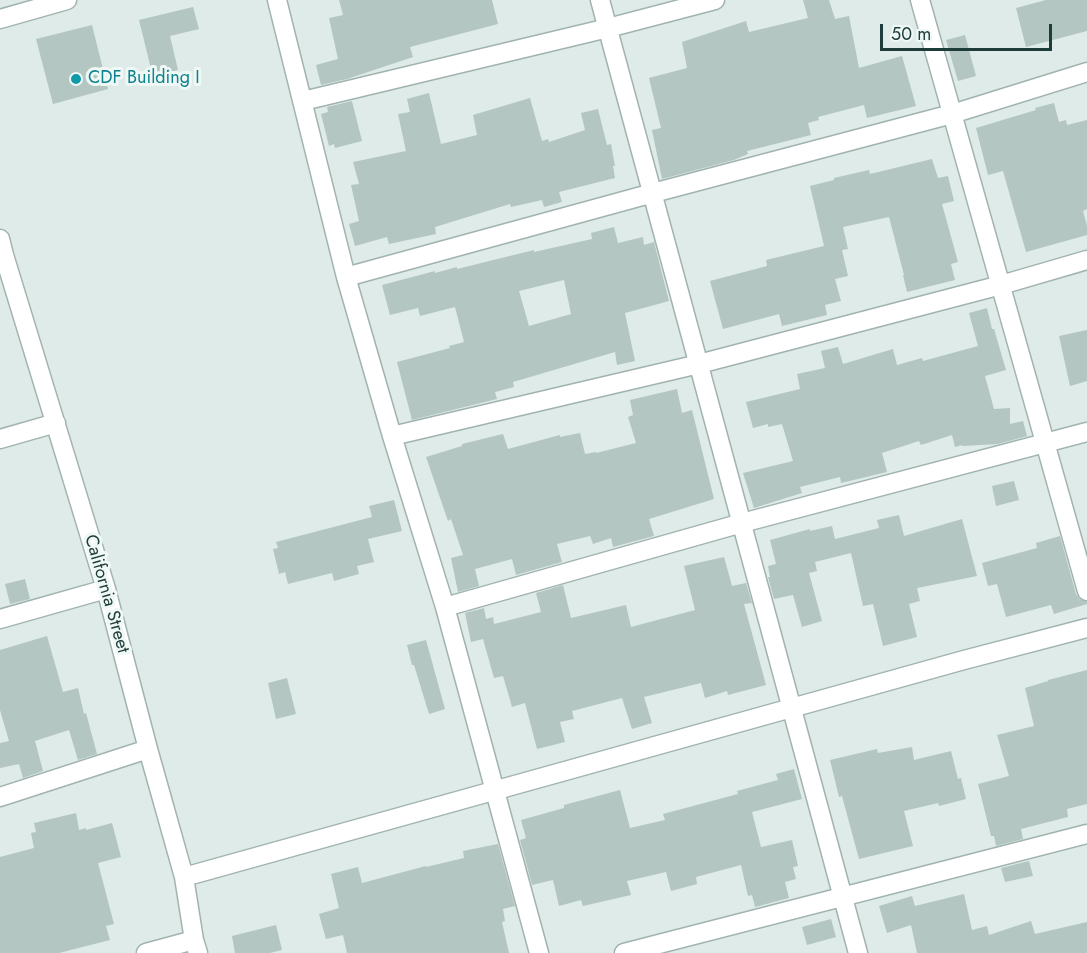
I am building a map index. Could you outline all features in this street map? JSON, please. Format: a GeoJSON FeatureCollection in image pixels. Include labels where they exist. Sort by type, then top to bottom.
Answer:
{"type":"FeatureCollection","features":[{"type":"Feature","properties":{"kind":"street"},"geometry":{"type":"LineString","coordinates":[[0,19],[67,0]]}},
{"type":"Feature","properties":{"kind":"street"},"geometry":{"type":"LineString","coordinates":[[277,0],[346,277],[445,607],[539,953]]}},
{"type":"Feature","properties":{"kind":"street"},"geometry":{"type":"LineString","coordinates":[[600,0],[858,953]]}},
{"type":"Feature","properties":{"kind":"street"},"geometry":{"type":"LineString","coordinates":[[303,100],[608,28],[715,0]]}},
{"type":"Feature","properties":{"kind":"street"},"geometry":{"type":"LineString","coordinates":[[920,0],[1087,591]]}},
{"type":"Feature","properties":{"kind":"street"},"geometry":{"type":"LineString","coordinates":[[346,277],[952,114],[1087,72]]}},
{"type":"Feature","properties":{"kind":"street","name":"California Street"},"geometry":{"type":"LineString","coordinates":[[1,250],[106,589],[184,878],[196,946]]}},
{"type":"Feature","properties":{"kind":"street"},"geometry":{"type":"LineString","coordinates":[[392,436],[699,364],[1087,260]]}},
{"type":"Feature","properties":{"kind":"street"},"geometry":{"type":"LineString","coordinates":[[0,439],[56,423]]}},
{"type":"Feature","properties":{"kind":"street"},"geometry":{"type":"LineString","coordinates":[[445,607],[742,523],[1087,432]]}},
{"type":"Feature","properties":{"kind":"street"},"geometry":{"type":"LineString","coordinates":[[0,620],[106,589]]}},
{"type":"Feature","properties":{"kind":"street"},"geometry":{"type":"LineString","coordinates":[[184,878],[964,660],[1087,628]]}},
{"type":"Feature","properties":{"kind":"street"},"geometry":{"type":"LineString","coordinates":[[0,796],[148,749]]}},
{"type":"Feature","properties":{"kind":"street"},"geometry":{"type":"LineString","coordinates":[[624,953],[1087,834]]}},
{"type":"Feature","properties":{"kind":"street"},"geometry":{"type":"LineString","coordinates":[[146,953],[196,946]]}},
{"type":"Feature","properties":{"kind":"building"},"geometry":{"type":"Polygon","coordinates":[[[339,0],[492,0],[498,24],[410,47],[413,57],[347,79],[321,85],[316,65],[338,59],[329,18],[343,15],[339,0]]]}},
{"type":"Feature","properties":{"kind":"building"},"geometry":{"type":"Polygon","coordinates":[[[803,0],[829,0],[835,19],[849,16],[859,68],[902,56],[916,106],[867,118],[864,105],[818,117],[819,120],[808,123],[811,135],[747,151],[748,154],[734,160],[662,179],[652,130],[661,128],[649,78],[687,68],[682,42],[746,21],[749,32],[808,18],[803,0]]]}},
{"type":"Feature","properties":{"kind":"building"},"geometry":{"type":"Polygon","coordinates":[[[1046,0],[1087,0],[1087,31],[1026,47],[1016,8],[1046,0]]]}},
{"type":"Feature","properties":{"kind":"building"},"geometry":{"type":"Polygon","coordinates":[[[193,7],[199,29],[170,36],[178,70],[153,77],[139,20],[193,7]]]}},
{"type":"Feature","properties":{"kind":"building"},"geometry":{"type":"Polygon","coordinates":[[[92,25],[108,89],[53,104],[36,39],[92,25]]]}},
{"type":"Feature","properties":{"kind":"building"},"geometry":{"type":"Polygon","coordinates":[[[965,35],[976,76],[958,81],[946,40],[965,35]]]}},
{"type":"Feature","properties":{"kind":"building"},"geometry":{"type":"Polygon","coordinates":[[[429,93],[441,144],[477,135],[473,115],[530,98],[542,141],[548,139],[549,142],[585,130],[581,113],[598,109],[607,145],[611,144],[615,178],[559,192],[562,202],[544,207],[542,200],[511,207],[510,204],[435,227],[436,234],[389,244],[387,237],[355,246],[349,224],[359,221],[351,185],[359,184],[353,162],[406,151],[398,114],[410,112],[407,99],[429,93]]]}},
{"type":"Feature","properties":{"kind":"building"},"geometry":{"type":"Polygon","coordinates":[[[352,101],[362,141],[335,148],[334,144],[329,146],[321,114],[328,112],[327,107],[352,101]]]}},
{"type":"Feature","properties":{"kind":"building"},"geometry":{"type":"Polygon","coordinates":[[[1054,103],[1059,122],[1066,120],[1067,125],[1087,120],[1087,209],[1083,211],[1087,235],[1026,252],[1003,171],[988,175],[976,128],[1054,103]]]}},
{"type":"Feature","properties":{"kind":"building"},"geometry":{"type":"Polygon","coordinates":[[[932,159],[938,178],[948,176],[954,201],[942,204],[958,262],[951,264],[955,280],[907,292],[889,217],[843,227],[848,249],[842,250],[848,276],[835,279],[841,301],[825,305],[827,315],[782,326],[779,314],[723,329],[710,281],[767,266],[766,260],[824,246],[810,186],[869,170],[870,174],[932,159]]]}},
{"type":"Feature","properties":{"kind":"building"},"geometry":{"type":"Polygon","coordinates":[[[614,227],[618,243],[643,237],[644,245],[654,242],[669,301],[625,313],[635,361],[617,365],[615,352],[513,382],[514,387],[495,392],[497,399],[412,420],[397,362],[464,342],[455,307],[420,316],[418,308],[390,315],[382,285],[435,271],[435,273],[457,267],[457,269],[534,250],[534,252],[592,239],[591,233],[614,227]],[[564,280],[519,291],[529,326],[571,314],[564,280]]]}},
{"type":"Feature","properties":{"kind":"building"},"geometry":{"type":"Polygon","coordinates":[[[987,308],[1006,370],[985,376],[994,409],[1010,408],[1010,424],[1023,421],[1027,436],[998,444],[955,447],[952,435],[921,445],[919,441],[882,453],[887,472],[841,483],[840,477],[800,487],[802,493],[754,508],[743,473],[793,461],[782,424],[768,427],[768,424],[753,428],[746,402],[800,389],[797,374],[825,368],[821,351],[838,347],[843,364],[893,349],[897,365],[922,358],[923,361],[978,346],[969,313],[987,308]]]}},
{"type":"Feature","properties":{"kind":"building"},"geometry":{"type":"Polygon","coordinates":[[[1087,330],[1087,381],[1070,386],[1059,336],[1087,330]]]}},
{"type":"Feature","properties":{"kind":"building"},"geometry":{"type":"Polygon","coordinates":[[[677,389],[682,413],[692,410],[714,499],[649,519],[654,536],[613,547],[611,538],[593,544],[590,536],[557,544],[562,562],[516,575],[512,559],[475,569],[479,586],[458,592],[451,558],[463,555],[451,519],[448,521],[426,457],[462,446],[462,444],[503,434],[508,449],[560,435],[560,437],[580,433],[585,454],[636,443],[628,417],[633,415],[630,400],[677,389]]]}},
{"type":"Feature","properties":{"kind":"building"},"geometry":{"type":"Polygon","coordinates":[[[1014,481],[1019,500],[996,506],[992,486],[1014,481]]]}},
{"type":"Feature","properties":{"kind":"building"},"geometry":{"type":"Polygon","coordinates":[[[394,500],[402,531],[368,539],[374,562],[357,566],[359,574],[334,581],[332,573],[288,584],[285,572],[279,574],[273,549],[278,548],[276,542],[372,517],[369,506],[394,500]]]}},
{"type":"Feature","properties":{"kind":"building"},"geometry":{"type":"Polygon","coordinates":[[[899,515],[904,536],[962,519],[977,576],[917,588],[920,601],[909,604],[917,637],[883,646],[873,604],[863,606],[851,553],[815,562],[817,571],[809,573],[822,621],[802,627],[793,595],[774,599],[768,577],[770,577],[768,566],[776,564],[770,540],[810,529],[810,531],[832,526],[835,539],[879,528],[877,520],[899,515]]]}},
{"type":"Feature","properties":{"kind":"building"},"geometry":{"type":"Polygon","coordinates":[[[1060,536],[1076,594],[1087,604],[1054,614],[1051,605],[1006,617],[997,584],[988,586],[982,563],[1037,548],[1036,543],[1060,536]]]}},
{"type":"Feature","properties":{"kind":"building"},"geometry":{"type":"Polygon","coordinates":[[[724,557],[732,586],[746,583],[752,603],[744,604],[766,685],[728,695],[727,691],[705,698],[701,683],[644,697],[652,723],[632,729],[622,698],[572,711],[574,719],[560,722],[565,742],[537,749],[525,703],[512,707],[503,676],[494,678],[483,639],[471,642],[465,613],[484,608],[486,619],[493,617],[494,624],[541,612],[536,593],[563,585],[571,618],[626,605],[631,627],[695,610],[684,566],[724,557]]]}},
{"type":"Feature","properties":{"kind":"building"},"geometry":{"type":"Polygon","coordinates":[[[25,579],[30,599],[10,604],[5,584],[25,579]]]}},
{"type":"Feature","properties":{"kind":"building"},"geometry":{"type":"Polygon","coordinates":[[[47,636],[63,692],[78,688],[97,754],[78,760],[69,730],[35,741],[43,771],[23,778],[19,764],[0,768],[0,743],[9,741],[0,710],[0,650],[47,636]]]}},
{"type":"Feature","properties":{"kind":"building"},"geometry":{"type":"Polygon","coordinates":[[[426,640],[445,709],[429,714],[407,645],[426,640]]]}},
{"type":"Feature","properties":{"kind":"building"},"geometry":{"type":"Polygon","coordinates":[[[1087,670],[1087,804],[1067,809],[1068,817],[1021,829],[1023,839],[996,846],[994,836],[991,836],[978,784],[1009,776],[997,735],[1034,726],[1025,688],[1087,670]]]}},
{"type":"Feature","properties":{"kind":"building"},"geometry":{"type":"Polygon","coordinates":[[[287,678],[296,714],[276,719],[268,683],[287,678]]]}},
{"type":"Feature","properties":{"kind":"building"},"geometry":{"type":"Polygon","coordinates":[[[912,747],[914,760],[951,751],[966,799],[904,811],[913,846],[859,859],[830,760],[877,749],[878,753],[912,747]]]}},
{"type":"Feature","properties":{"kind":"building"},"geometry":{"type":"Polygon","coordinates":[[[794,769],[802,799],[752,812],[761,847],[792,840],[798,866],[793,867],[796,879],[785,882],[789,898],[755,907],[752,895],[748,896],[741,865],[696,877],[697,884],[671,891],[666,872],[627,881],[631,895],[583,906],[581,900],[559,906],[553,880],[532,885],[520,840],[526,838],[521,820],[564,808],[564,805],[620,790],[630,828],[665,820],[663,814],[738,794],[737,791],[778,780],[776,774],[794,769]]]}},
{"type":"Feature","properties":{"kind":"building"},"geometry":{"type":"Polygon","coordinates":[[[76,813],[79,830],[112,823],[121,857],[98,863],[114,924],[106,926],[110,940],[59,953],[0,953],[0,857],[34,848],[31,833],[36,832],[34,823],[76,813]]]}},
{"type":"Feature","properties":{"kind":"building"},"geometry":{"type":"Polygon","coordinates":[[[498,844],[515,906],[503,909],[505,921],[502,922],[509,953],[347,953],[343,935],[326,939],[319,914],[339,908],[331,874],[358,867],[362,883],[464,858],[463,851],[498,844]]]}},
{"type":"Feature","properties":{"kind":"building"},"geometry":{"type":"Polygon","coordinates":[[[1029,861],[1033,876],[1005,882],[1001,868],[1029,861]]]}},
{"type":"Feature","properties":{"kind":"building"},"geometry":{"type":"Polygon","coordinates":[[[964,894],[972,930],[987,926],[989,935],[1031,921],[1035,934],[1087,922],[1087,953],[917,953],[911,925],[887,933],[879,906],[912,896],[915,906],[964,894]]]}},
{"type":"Feature","properties":{"kind":"building"},"geometry":{"type":"Polygon","coordinates":[[[831,919],[836,937],[807,945],[802,927],[831,919]]]}},
{"type":"Feature","properties":{"kind":"building"},"geometry":{"type":"Polygon","coordinates":[[[276,925],[282,950],[270,953],[235,953],[232,936],[276,925]]]}},
{"type":"Feature","properties":{"kind":"place","name":"CDF Building I"},"geometry":{"type":"Point","coordinates":[76,79]}}]}
